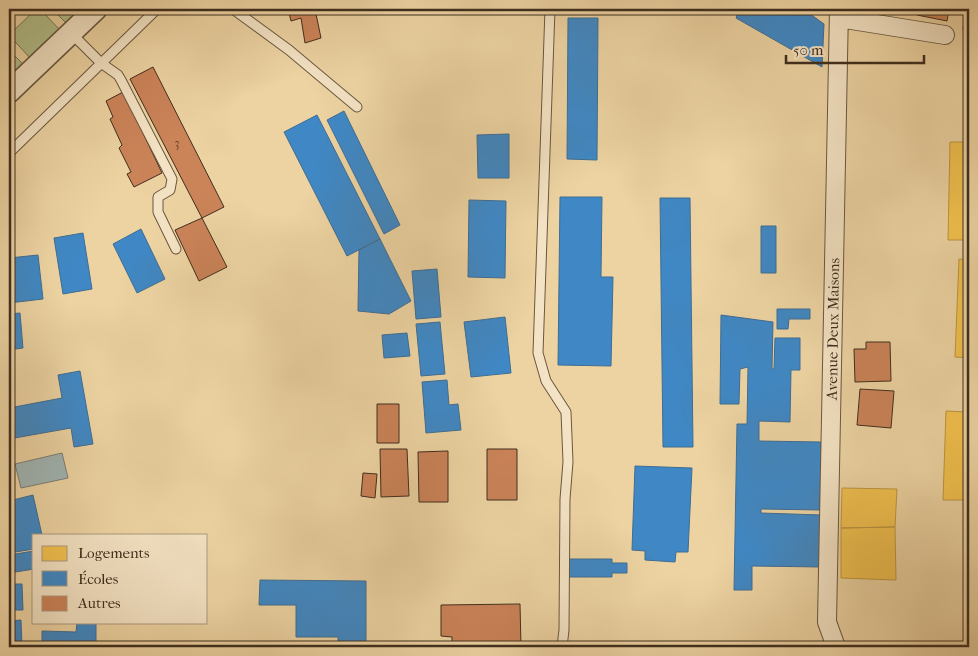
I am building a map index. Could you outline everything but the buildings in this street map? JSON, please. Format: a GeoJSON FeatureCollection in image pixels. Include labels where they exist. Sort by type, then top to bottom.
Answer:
{"type":"FeatureCollection","features":[{"type":"Feature","properties":{"kind":"street"},"geometry":{"type":"LineString","coordinates":[[9,92],[96,9]]}},
{"type":"Feature","properties":{"kind":"street"},"geometry":{"type":"LineString","coordinates":[[839,13],[945,35]]}},
{"type":"Feature","properties":{"kind":"street","name":"Avenue Deux Maisons"},"geometry":{"type":"LineString","coordinates":[[836,647],[827,622],[839,13]]}},
{"type":"Feature","properties":{"kind":"lane"},"geometry":{"type":"LineString","coordinates":[[9,153],[157,9]]}},
{"type":"Feature","properties":{"kind":"lane"},"geometry":{"type":"LineString","coordinates":[[233,9],[289,50],[358,107]]}},
{"type":"Feature","properties":{"kind":"lane"},"geometry":{"type":"LineString","coordinates":[[550,9],[538,353],[546,381],[566,412],[568,462],[562,647]]}},
{"type":"Feature","properties":{"kind":"lane"},"geometry":{"type":"LineString","coordinates":[[70,33],[101,63],[118,75],[172,179],[170,190],[158,197],[158,212],[176,249]]}},
{"type":"Feature","properties":{"kind":"green space"},"geometry":{"type":"Polygon","coordinates":[[[36,9],[40,9],[60,30],[30,58],[9,35],[36,9]]]}},
{"type":"Feature","properties":{"kind":"green space"},"geometry":{"type":"Polygon","coordinates":[[[52,9],[81,9],[66,23],[52,9]]]}},
{"type":"Feature","properties":{"kind":"green space"},"geometry":{"type":"Polygon","coordinates":[[[9,50],[23,64],[9,78],[9,50]]]}},
{"type":"Feature","properties":{"kind":"shaded area"},"geometry":{"type":"Polygon","coordinates":[[[62,453],[68,478],[21,488],[15,464],[62,453]]]}}]}
